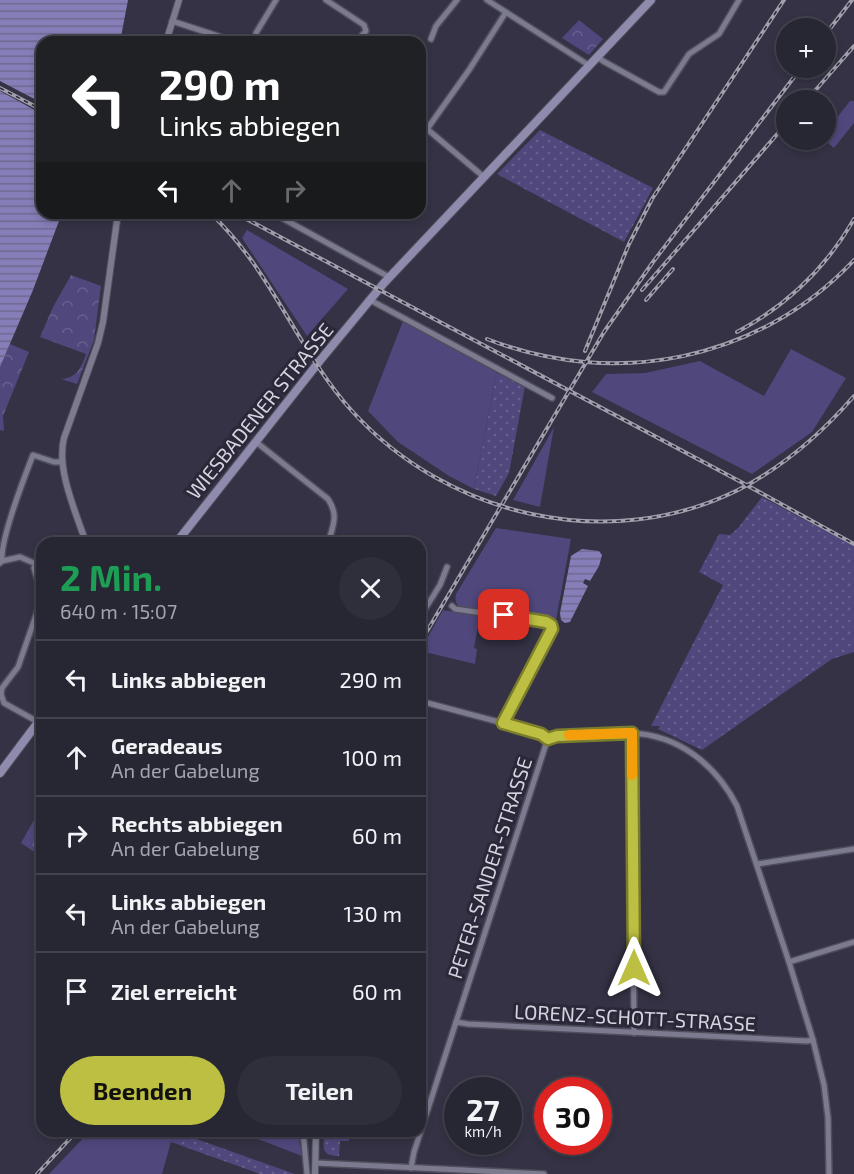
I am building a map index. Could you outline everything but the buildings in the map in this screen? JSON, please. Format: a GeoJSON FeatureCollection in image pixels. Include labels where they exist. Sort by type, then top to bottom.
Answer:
{"type":"FeatureCollection","features":[{"type":"Feature","properties":{"kind":"main road","name":"WIESBADENER STRASSE"},"geometry":{"type":"LineString","coordinates":[[181,537],[387,280],[651,0]]}},
{"type":"Feature","properties":{"kind":"main road"},"geometry":{"type":"LineString","coordinates":[[0,773],[36,724]]}},
{"type":"Feature","properties":{"kind":"street"},"geometry":{"type":"LineString","coordinates":[[168,36],[179,0]]}},
{"type":"Feature","properties":{"kind":"street"},"geometry":{"type":"LineString","coordinates":[[256,36],[276,0]]}},
{"type":"Feature","properties":{"kind":"street"},"geometry":{"type":"LineString","coordinates":[[326,0],[364,25],[366,31],[361,36]]}},
{"type":"Feature","properties":{"kind":"street"},"geometry":{"type":"LineString","coordinates":[[431,39],[436,26],[457,0]]}},
{"type":"Feature","properties":{"kind":"street"},"geometry":{"type":"LineString","coordinates":[[487,0],[590,66]]}},
{"type":"Feature","properties":{"kind":"street"},"geometry":{"type":"LineString","coordinates":[[598,57],[603,62],[659,92],[664,92],[689,54],[719,34],[739,0]]}},
{"type":"Feature","properties":{"kind":"street"},"geometry":{"type":"LineString","coordinates":[[484,177],[427,129],[506,12]]}},
{"type":"Feature","properties":{"kind":"street"},"geometry":{"type":"LineString","coordinates":[[172,21],[217,36]]}},
{"type":"Feature","properties":{"kind":"street"},"geometry":{"type":"LineString","coordinates":[[84,537],[64,475],[62,449],[100,333],[117,219]]}},
{"type":"Feature","properties":{"kind":"street"},"geometry":{"type":"LineString","coordinates":[[283,219],[387,280]]}},
{"type":"Feature","properties":{"kind":"street"},"geometry":{"type":"LineString","coordinates":[[370,300],[552,398]]}},
{"type":"Feature","properties":{"kind":"street"},"geometry":{"type":"LineString","coordinates":[[256,442],[328,499],[335,517],[330,537]]}},
{"type":"Feature","properties":{"kind":"street"},"geometry":{"type":"LineString","coordinates":[[36,579],[34,573],[36,564],[20,557],[1,562],[3,537],[33,455],[54,462],[62,462]]}},
{"type":"Feature","properties":{"kind":"street"},"geometry":{"type":"LineString","coordinates":[[426,607],[440,585],[447,567]]}},
{"type":"Feature","properties":{"kind":"street"},"geometry":{"type":"LineString","coordinates":[[452,606],[455,609],[546,622],[551,625],[552,629],[503,723]]}},
{"type":"Feature","properties":{"kind":"street"},"geometry":{"type":"LineString","coordinates":[[36,615],[18,667],[1,691],[4,703],[36,717]]}},
{"type":"Feature","properties":{"kind":"street"},"geometry":{"type":"LineString","coordinates":[[426,703],[541,734],[548,739]]}},
{"type":"Feature","properties":{"kind":"street"},"geometry":{"type":"LineString","coordinates":[[632,733],[634,1033]]}},
{"type":"Feature","properties":{"kind":"street","name":"PETER-SANDER-STRASSE"},"geometry":{"type":"LineString","coordinates":[[426,1115],[548,739],[557,736],[632,733],[658,737],[679,745],[699,757],[720,778],[737,806],[813,1040],[824,1085],[828,1118],[829,1174]]}},
{"type":"Feature","properties":{"kind":"street"},"geometry":{"type":"LineString","coordinates":[[757,864],[854,849]]}},
{"type":"Feature","properties":{"kind":"street"},"geometry":{"type":"LineString","coordinates":[[789,962],[854,942]]}},
{"type":"Feature","properties":{"kind":"street","name":"LORENZ-SCHOTT-STRASSE"},"geometry":{"type":"LineString","coordinates":[[456,1022],[634,1033],[813,1040]]}},
{"type":"Feature","properties":{"kind":"street"},"geometry":{"type":"LineString","coordinates":[[304,1137],[307,1174]]}},
{"type":"Feature","properties":{"kind":"street"},"geometry":{"type":"LineString","coordinates":[[315,1174],[316,1137]]}},
{"type":"Feature","properties":{"kind":"street","name":"PETER-SANDER-STRASSE"},"geometry":{"type":"LineString","coordinates":[[411,1168],[419,1137]]}},
{"type":"Feature","properties":{"kind":"street"},"geometry":{"type":"LineString","coordinates":[[316,1163],[459,1172],[543,1174]]}},
{"type":"Feature","properties":{"kind":"green space"},"geometry":{"type":"Polygon","coordinates":[[[579,20],[603,39],[589,55],[562,38],[579,20]]]}},
{"type":"Feature","properties":{"kind":"green space"},"geometry":{"type":"Polygon","coordinates":[[[850,101],[854,101],[854,123],[836,146],[836,119],[850,101]]]}},
{"type":"Feature","properties":{"kind":"green space"},"geometry":{"type":"Polygon","coordinates":[[[540,130],[653,188],[624,242],[497,174],[540,130]]]}},
{"type":"Feature","properties":{"kind":"green space"},"geometry":{"type":"Polygon","coordinates":[[[247,230],[348,289],[307,336],[242,238],[247,230]]]}},
{"type":"Feature","properties":{"kind":"green space"},"geometry":{"type":"Polygon","coordinates":[[[71,275],[101,286],[94,340],[77,384],[61,379],[71,377],[78,371],[86,354],[40,337],[71,275]]]}},
{"type":"Feature","properties":{"kind":"green space"},"geometry":{"type":"Polygon","coordinates":[[[403,321],[497,371],[474,489],[449,476],[398,442],[368,411],[403,321]]]}},
{"type":"Feature","properties":{"kind":"green space"},"geometry":{"type":"Polygon","coordinates":[[[10,344],[29,352],[3,416],[4,431],[0,430],[0,367],[10,344]]]}},
{"type":"Feature","properties":{"kind":"green space"},"geometry":{"type":"Polygon","coordinates":[[[791,349],[846,378],[812,432],[752,474],[592,392],[606,374],[645,373],[700,361],[764,396],[791,349]]]}},
{"type":"Feature","properties":{"kind":"green space"},"geometry":{"type":"Polygon","coordinates":[[[497,371],[525,386],[509,473],[496,496],[474,489],[497,371]]]}},
{"type":"Feature","properties":{"kind":"green space"},"geometry":{"type":"Polygon","coordinates":[[[554,427],[540,507],[513,500],[554,427]]]}},
{"type":"Feature","properties":{"kind":"green space"},"geometry":{"type":"Polygon","coordinates":[[[762,497],[854,546],[854,652],[832,659],[702,750],[658,729],[660,726],[651,726],[723,585],[699,572],[719,534],[730,535],[762,497]]]}},
{"type":"Feature","properties":{"kind":"green space"},"geometry":{"type":"Polygon","coordinates":[[[496,528],[571,539],[556,620],[460,607],[457,604],[456,594],[496,528]]]}},
{"type":"Feature","properties":{"kind":"green space"},"geometry":{"type":"Polygon","coordinates":[[[443,610],[480,616],[474,648],[477,649],[475,664],[426,652],[426,640],[443,610]]]}},
{"type":"Feature","properties":{"kind":"green space"},"geometry":{"type":"Polygon","coordinates":[[[34,820],[36,821],[36,853],[21,843],[34,820]]]}},
{"type":"Feature","properties":{"kind":"green space"},"geometry":{"type":"Polygon","coordinates":[[[84,1137],[172,1137],[162,1174],[49,1174],[84,1137]]]}},
{"type":"Feature","properties":{"kind":"green space"},"geometry":{"type":"Polygon","coordinates":[[[172,1137],[191,1137],[295,1174],[260,1174],[171,1142],[172,1137]]]}},
{"type":"Feature","properties":{"kind":"green space"},"geometry":{"type":"Polygon","coordinates":[[[253,1137],[299,1137],[302,1156],[253,1137]]]}},
{"type":"Feature","properties":{"kind":"green space"},"geometry":{"type":"Polygon","coordinates":[[[324,1137],[349,1137],[349,1141],[340,1141],[339,1156],[326,1152],[324,1137]]]}},
{"type":"Feature","properties":{"kind":"shaded area"},"geometry":{"type":"Polygon","coordinates":[[[0,0],[128,0],[121,36],[36,36],[36,219],[60,219],[0,367],[0,0]]]}},
{"type":"Feature","properties":{"kind":"shaded area"},"geometry":{"type":"Polygon","coordinates":[[[582,549],[599,551],[602,555],[599,566],[590,581],[585,579],[583,583],[588,586],[570,622],[565,623],[561,620],[560,613],[571,556],[582,549]]]}},
{"type":"Feature","properties":{"kind":"pier"},"geometry":{"type":"Polygon","coordinates":[[[0,81],[36,100],[36,111],[0,91],[0,81]]]}},
{"type":"Feature","properties":{"kind":"railway"},"geometry":{"type":"LineString","coordinates":[[585,351],[629,244],[652,199],[784,0]]}},
{"type":"Feature","properties":{"kind":"railway"},"geometry":{"type":"LineString","coordinates":[[836,21],[852,0]]}},
{"type":"Feature","properties":{"kind":"railway"},"geometry":{"type":"LineString","coordinates":[[816,90],[854,46]]}},
{"type":"Feature","properties":{"kind":"railway"},"geometry":{"type":"LineString","coordinates":[[426,633],[604,332],[653,262],[793,78]]}},
{"type":"Feature","properties":{"kind":"railway"},"geometry":{"type":"LineString","coordinates":[[0,88],[36,107]]}},
{"type":"Feature","properties":{"kind":"railway"},"geometry":{"type":"LineString","coordinates":[[642,290],[776,136]]}},
{"type":"Feature","properties":{"kind":"railway"},"geometry":{"type":"LineString","coordinates":[[216,219],[251,259],[315,362],[352,411],[391,447],[435,477],[482,499],[533,514],[584,521],[637,520],[688,509],[738,490],[770,471],[815,436],[854,396]]}},
{"type":"Feature","properties":{"kind":"railway"},"geometry":{"type":"LineString","coordinates":[[246,219],[854,544]]}},
{"type":"Feature","properties":{"kind":"railway"},"geometry":{"type":"LineString","coordinates":[[737,332],[772,310],[803,284],[831,254],[854,219]]}},
{"type":"Feature","properties":{"kind":"railway"},"geometry":{"type":"LineString","coordinates":[[487,339],[536,354],[585,362],[634,363],[683,356],[730,343],[775,322],[816,294],[854,260]]}},
{"type":"Feature","properties":{"kind":"railway"},"geometry":{"type":"LineString","coordinates":[[646,300],[673,269]]}},
{"type":"Feature","properties":{"kind":"railway"},"geometry":{"type":"LineString","coordinates":[[37,1174],[71,1137]]}},
{"type":"Feature","properties":{"kind":"slow traffic"},"geometry":{"type":"LineString","coordinates":[[569,735],[632,733],[632,775]]}},
{"type":"Feature","properties":{"kind":"route"},"geometry":{"type":"LineString","coordinates":[[504,615],[546,622],[551,625],[552,629],[503,723],[541,734],[548,739],[554,736],[632,733],[634,968]]}}]}
